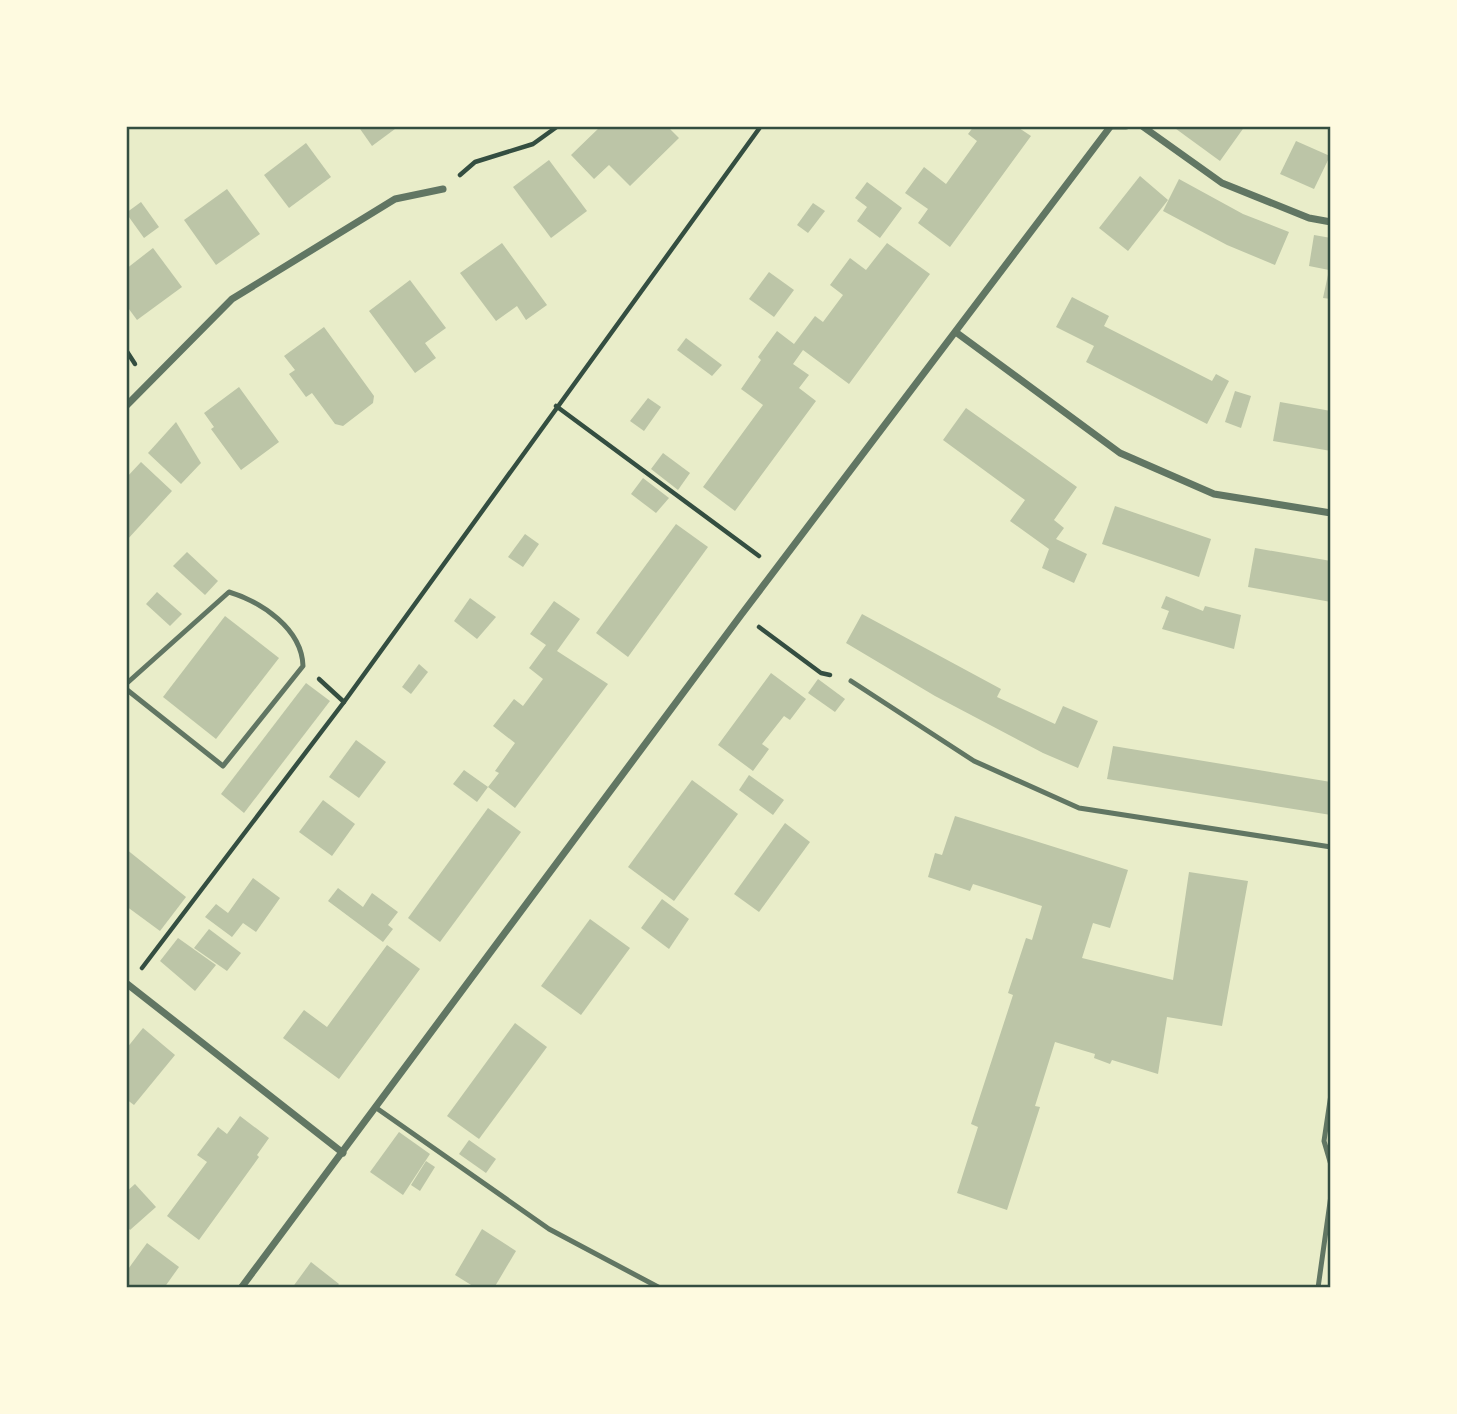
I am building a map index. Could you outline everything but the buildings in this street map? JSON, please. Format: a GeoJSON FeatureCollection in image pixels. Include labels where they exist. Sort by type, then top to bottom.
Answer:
{"type":"FeatureCollection","features":[{"type":"Feature","properties":{"kind":"street"},"geometry":{"type":"LineString","coordinates":[[241,1288],[741,615],[957,333],[1109,127],[1126,126]]}},
{"type":"Feature","properties":{"kind":"street"},"geometry":{"type":"LineString","coordinates":[[1142,126],[1222,183],[1309,218],[1331,222]]}},
{"type":"Feature","properties":{"kind":"street"},"geometry":{"type":"LineString","coordinates":[[126,406],[232,299],[395,198],[443,190]]}},
{"type":"Feature","properties":{"kind":"street"},"geometry":{"type":"LineString","coordinates":[[957,333],[1121,453],[1213,494],[1331,513]]}},
{"type":"Feature","properties":{"kind":"street"},"geometry":{"type":"LineString","coordinates":[[127,984],[342,1153]]}},
{"type":"Feature","properties":{"kind":"lane"},"geometry":{"type":"LineString","coordinates":[[229,592],[250,598],[286,625],[303,652],[303,666],[223,765],[126,686],[229,592]]}},
{"type":"Feature","properties":{"kind":"lane"},"geometry":{"type":"LineString","coordinates":[[851,681],[974,761],[1079,808],[1331,847]]}},
{"type":"Feature","properties":{"kind":"lane"},"geometry":{"type":"LineString","coordinates":[[1331,1094],[1324,1141],[1331,1165]]}},
{"type":"Feature","properties":{"kind":"lane"},"geometry":{"type":"LineString","coordinates":[[376,1107],[549,1229],[660,1288]]}},
{"type":"Feature","properties":{"kind":"lane"},"geometry":{"type":"LineString","coordinates":[[1318,1288],[1331,1195]]}},
{"type":"Feature","properties":{"kind":"path"},"geometry":{"type":"LineString","coordinates":[[443,190],[475,162],[533,144],[558,126]]}},
{"type":"Feature","properties":{"kind":"path"},"geometry":{"type":"LineString","coordinates":[[127,984],[344,702],[761,126]]}},
{"type":"Feature","properties":{"kind":"path"},"geometry":{"type":"LineString","coordinates":[[556,406],[777,569]]}},
{"type":"Feature","properties":{"kind":"path"},"geometry":{"type":"LineString","coordinates":[[741,615],[821,673],[851,681]]}},
{"type":"Feature","properties":{"kind":"path"},"geometry":{"type":"LineString","coordinates":[[303,666],[344,702]]}}]}
